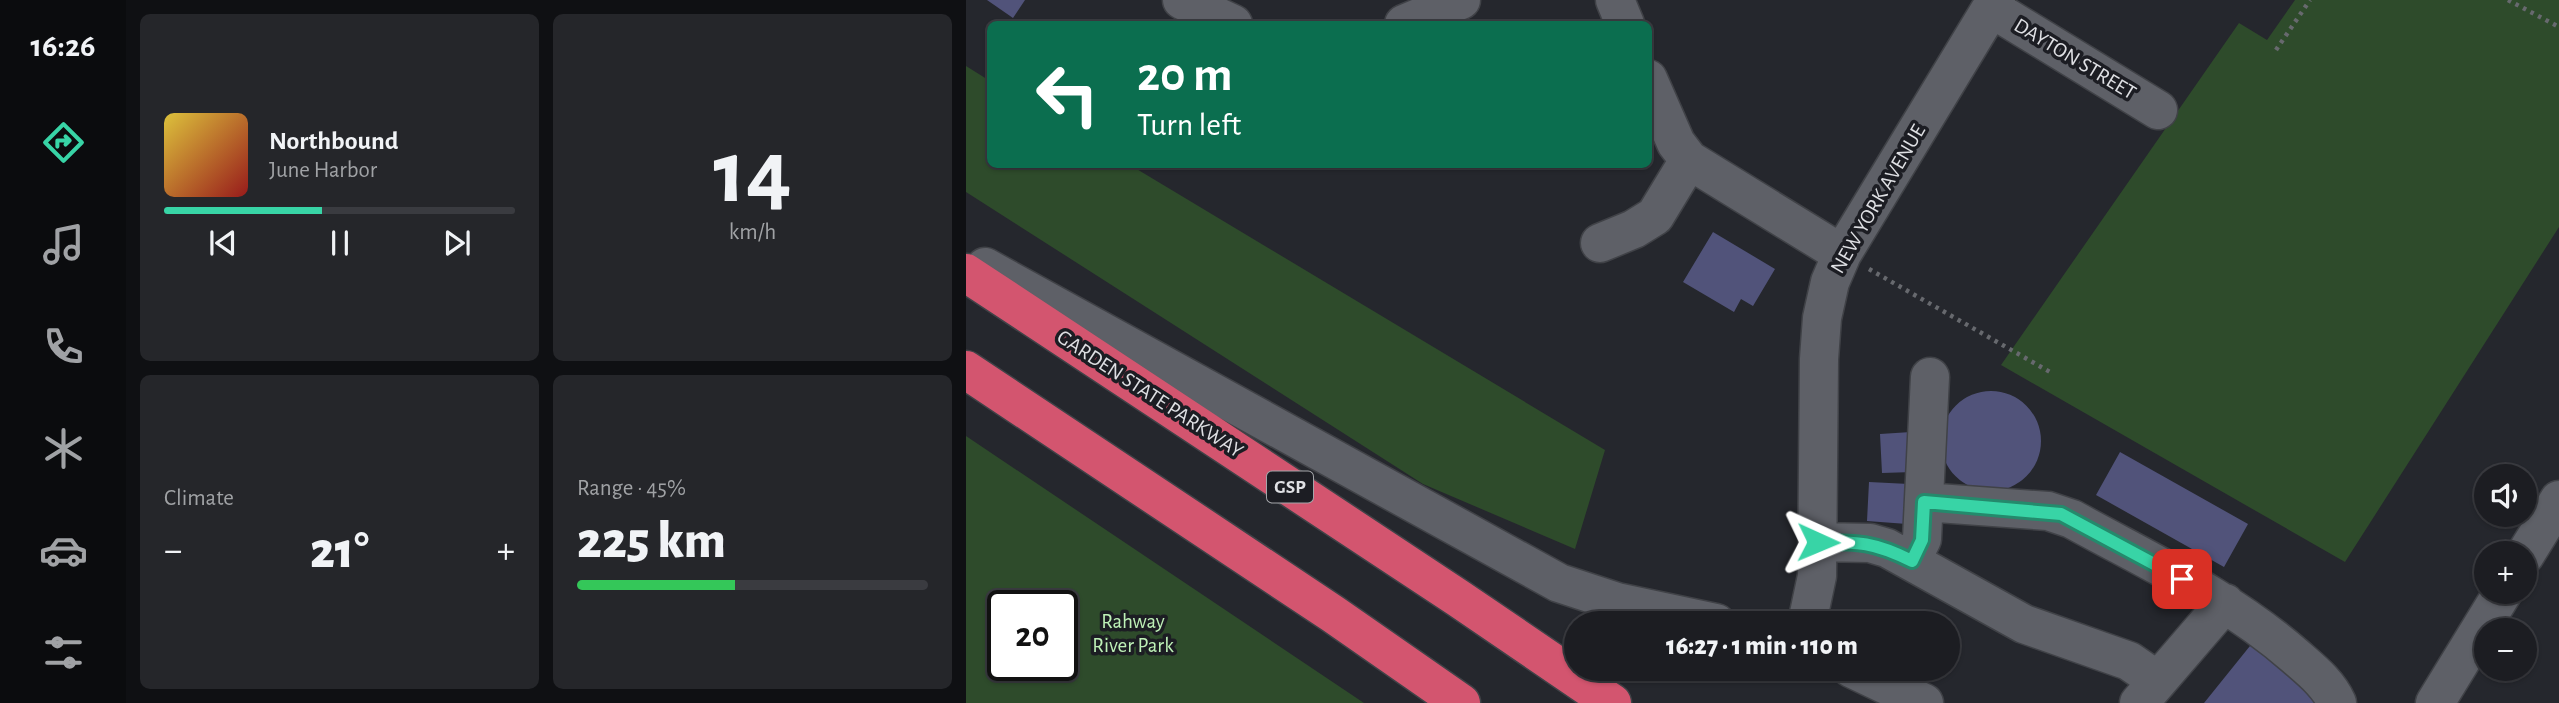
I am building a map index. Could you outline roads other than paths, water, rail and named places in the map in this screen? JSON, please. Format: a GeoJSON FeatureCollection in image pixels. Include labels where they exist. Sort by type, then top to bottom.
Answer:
{"type":"FeatureCollection","features":[{"type":"Feature","properties":{"kind":"highway","name":"GARDEN STATE PARKWAY"},"geometry":{"type":"LineString","coordinates":[[966,273],[1612,703]]}},
{"type":"Feature","properties":{"kind":"highway"},"geometry":{"type":"LineString","coordinates":[[966,370],[1334,614],[1461,703]]}},
{"type":"Feature","properties":{"kind":"street"},"geometry":{"type":"LineString","coordinates":[[1182,0],[1227,21]]}},
{"type":"Feature","properties":{"kind":"street"},"geometry":{"type":"LineString","coordinates":[[1411,21],[1461,0]]}},
{"type":"Feature","properties":{"kind":"street"},"geometry":{"type":"LineString","coordinates":[[1615,0],[1624,21]]}},
{"type":"Feature","properties":{"kind":"street","name":"DAYTON STREET"},"geometry":{"type":"LineString","coordinates":[[1994,4],[2158,110]]}},
{"type":"Feature","properties":{"kind":"street","name":"NEW YORK AVENUE"},"geometry":{"type":"LineString","coordinates":[[1809,611],[1816,576],[1818,542],[1819,359],[1822,318],[1830,282],[1842,254],[1994,4]]}},
{"type":"Feature","properties":{"kind":"street"},"geometry":{"type":"LineString","coordinates":[[1652,88],[1676,143],[1689,160],[1842,254]]}},
{"type":"Feature","properties":{"kind":"street"},"geometry":{"type":"LineString","coordinates":[[1600,243],[1634,229],[1655,216],[1689,160]]}},
{"type":"Feature","properties":{"kind":"street"},"geometry":{"type":"LineString","coordinates":[[966,257],[1559,583],[1617,602],[1659,611]]}},
{"type":"Feature","properties":{"kind":"street"},"geometry":{"type":"LineString","coordinates":[[1912,561],[1922,540],[1930,377]]}},
{"type":"Feature","properties":{"kind":"street"},"geometry":{"type":"LineString","coordinates":[[2534,541],[2559,500]]}},
{"type":"Feature","properties":{"kind":"street"},"geometry":{"type":"LineString","coordinates":[[1924,502],[2061,514],[2225,603],[2266,631],[2323,682],[2337,703]]}},
{"type":"Feature","properties":{"kind":"street"},"geometry":{"type":"LineString","coordinates":[[1818,542],[1870,543],[1887,548],[2024,624],[2129,662],[2149,692],[2225,603]]}},
{"type":"Feature","properties":{"kind":"street"},"geometry":{"type":"LineString","coordinates":[[2435,703],[2496,604]]}},
{"type":"Feature","properties":{"kind":"street"},"geometry":{"type":"LineString","coordinates":[[1878,681],[1924,703]]}},
{"type":"Feature","properties":{"kind":"park label","name":"Rahway River Park"},"geometry":{"type":"Point","coordinates":[1133,633]}}]}
